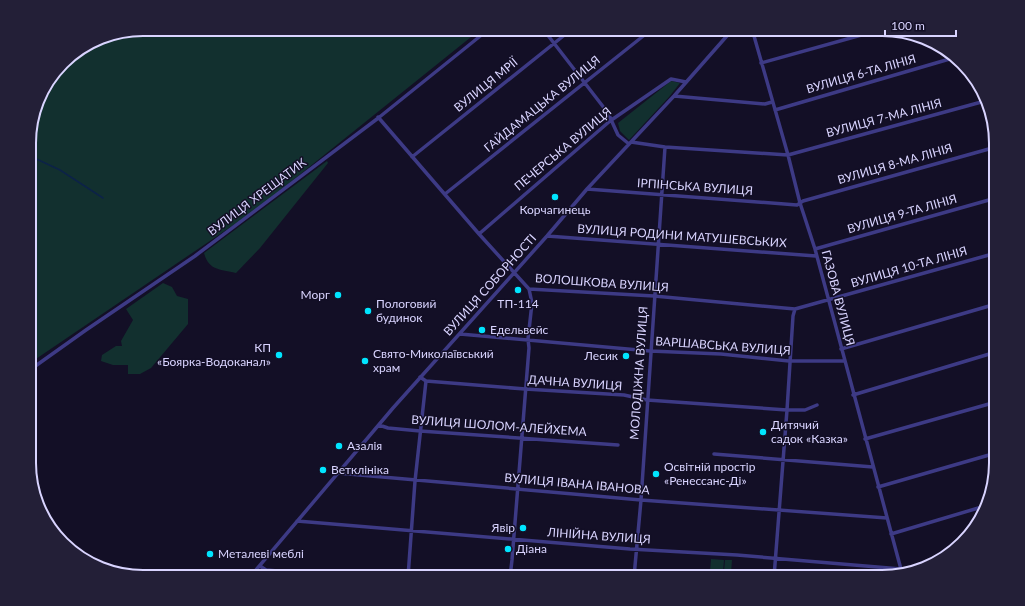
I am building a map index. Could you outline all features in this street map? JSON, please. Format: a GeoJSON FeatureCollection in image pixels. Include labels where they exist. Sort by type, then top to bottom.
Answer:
{"type":"FeatureCollection","features":[{"type":"Feature","properties":{"kind":"street","name":"ВУЛИЦЯ ХРЕЩАТИК"},"geometry":{"type":"LineString","coordinates":[[36,366],[195,256],[378,118],[480,36]]}},
{"type":"Feature","properties":{"kind":"street"},"geometry":{"type":"LineString","coordinates":[[548,36],[612,120],[618,134],[630,143]]}},
{"type":"Feature","properties":{"kind":"street","name":"ВУЛИЦЯ МРІЇ"},"geometry":{"type":"LineString","coordinates":[[412,157],[564,36]]}},
{"type":"Feature","properties":{"kind":"street","name":"ГАЙДАМАЦЬКА ВУЛИЦЯ"},"geometry":{"type":"LineString","coordinates":[[445,194],[643,36]]}},
{"type":"Feature","properties":{"kind":"street","name":"ВУЛИЦЯ СОБОРНОСТІ"},"geometry":{"type":"LineString","coordinates":[[256,570],[337,473],[420,377],[460,334],[587,189],[674,96],[727,36]]}},
{"type":"Feature","properties":{"kind":"street","name":"ГАЗОВА ВУЛИЦЯ"},"geometry":{"type":"LineString","coordinates":[[754,36],[788,155],[800,203],[815,249],[901,568]]}},
{"type":"Feature","properties":{"kind":"street"},"geometry":{"type":"LineString","coordinates":[[761,63],[858,36]]}},
{"type":"Feature","properties":{"kind":"street","name":"ВУЛИЦЯ 6-ТА ЛІНІЯ"},"geometry":{"type":"LineString","coordinates":[[775,110],[949,59]]}},
{"type":"Feature","properties":{"kind":"street","name":"ПЕЧЕРСЬКА ВУЛИЦЯ"},"geometry":{"type":"LineString","coordinates":[[479,234],[610,121],[671,79],[686,82]]}},
{"type":"Feature","properties":{"kind":"street"},"geometry":{"type":"LineString","coordinates":[[674,96],[765,104],[772,102]]}},
{"type":"Feature","properties":{"kind":"street","name":"ВУЛИЦЯ 7-МА ЛІНІЯ"},"geometry":{"type":"LineString","coordinates":[[630,143],[665,147],[788,155],[980,101]]}},
{"type":"Feature","properties":{"kind":"street","name":"ВОЛОШКОВА ВУЛИЦЯ"},"geometry":{"type":"LineString","coordinates":[[378,118],[479,234],[529,288],[654,296],[795,309],[828,300]]}},
{"type":"Feature","properties":{"kind":"street","name":"МОЛОДІЖНА ВУЛИЦЯ"},"geometry":{"type":"LineString","coordinates":[[634,570],[641,500],[665,147]]}},
{"type":"Feature","properties":{"kind":"street","name":"ВУЛИЦЯ 8-МА ЛІНІЯ"},"geometry":{"type":"LineString","coordinates":[[800,203],[826,194],[989,149]]}},
{"type":"Feature","properties":{"kind":"street","name":"ІРПІНСЬКА ВУЛИЦЯ"},"geometry":{"type":"LineString","coordinates":[[587,189],[797,205],[800,203]]}},
{"type":"Feature","properties":{"kind":"street","name":"ВУЛИЦЯ 9-ТА ЛІНІЯ"},"geometry":{"type":"LineString","coordinates":[[815,249],[989,200]]}},
{"type":"Feature","properties":{"kind":"street","name":"ВУЛИЦЯ РОДИНИ МАТУШЕВСЬКИХ"},"geometry":{"type":"LineString","coordinates":[[546,236],[816,256]]}},
{"type":"Feature","properties":{"kind":"street","name":"ВУЛИЦЯ 10-ТА ЛІНІЯ"},"geometry":{"type":"LineString","coordinates":[[828,300],[989,255]]}},
{"type":"Feature","properties":{"kind":"street"},"geometry":{"type":"LineString","coordinates":[[511,570],[532,303],[529,288]]}},
{"type":"Feature","properties":{"kind":"street"},"geometry":{"type":"LineString","coordinates":[[841,349],[989,306]]}},
{"type":"Feature","properties":{"kind":"street"},"geometry":{"type":"LineString","coordinates":[[775,570],[787,410],[789,361],[795,309]]}},
{"type":"Feature","properties":{"kind":"street","name":"ВАРШАВСЬКА ВУЛИЦЯ"},"geometry":{"type":"LineString","coordinates":[[460,334],[650,351],[721,354],[789,361],[844,361]]}},
{"type":"Feature","properties":{"kind":"street"},"geometry":{"type":"LineString","coordinates":[[853,394],[989,354]]}},
{"type":"Feature","properties":{"kind":"street"},"geometry":{"type":"LineString","coordinates":[[408,570],[415,481],[426,382],[420,377]]}},
{"type":"Feature","properties":{"kind":"street","name":"ДАЧНА ВУЛИЦЯ"},"geometry":{"type":"LineString","coordinates":[[426,382],[624,395],[647,400],[787,410],[805,410],[817,405]]}},
{"type":"Feature","properties":{"kind":"street"},"geometry":{"type":"LineString","coordinates":[[865,439],[989,404]]}},
{"type":"Feature","properties":{"kind":"street","name":"ВУЛИЦЯ ШОЛОМ-АЛЕЙХЕМА"},"geometry":{"type":"LineString","coordinates":[[379,425],[388,428],[420,431],[618,445]]}},
{"type":"Feature","properties":{"kind":"street"},"geometry":{"type":"LineString","coordinates":[[714,454],[873,467]]}},
{"type":"Feature","properties":{"kind":"street"},"geometry":{"type":"LineString","coordinates":[[878,486],[989,455]]}},
{"type":"Feature","properties":{"kind":"street","name":"ВУЛИЦЯ ІВАНА ІВАНОВА"},"geometry":{"type":"LineString","coordinates":[[337,473],[641,500],[887,518]]}},
{"type":"Feature","properties":{"kind":"street"},"geometry":{"type":"LineString","coordinates":[[891,534],[979,508]]}},
{"type":"Feature","properties":{"kind":"street","name":"ЛІНІЙНА ВУЛИЦЯ"},"geometry":{"type":"LineString","coordinates":[[297,522],[901,568]]}},
{"type":"Feature","properties":{"kind":"street"},"geometry":{"type":"LineString","coordinates":[[260,566],[266,570]]}},
{"type":"Feature","properties":{"kind":"green space"},"geometry":{"type":"Polygon","coordinates":[[[143,36],[472,36],[257,209],[36,359],[37,129],[42,108],[50,89],[63,72],[83,54],[108,42],[129,37],[143,36]]]}},
{"type":"Feature","properties":{"kind":"green space"},"geometry":{"type":"Polygon","coordinates":[[[671,81],[680,83],[629,140],[620,131],[618,123],[671,81]]]}},
{"type":"Feature","properties":{"kind":"green space"},"geometry":{"type":"Polygon","coordinates":[[[327,161],[328,163],[260,248],[236,273],[220,270],[209,263],[204,253],[327,161]]]}},
{"type":"Feature","properties":{"kind":"green space"},"geometry":{"type":"Polygon","coordinates":[[[163,283],[172,287],[177,296],[188,299],[188,324],[151,368],[140,374],[128,374],[128,365],[113,365],[101,361],[102,355],[116,346],[122,346],[121,341],[133,320],[126,309],[163,283]]]}},
{"type":"Feature","properties":{"kind":"green space"},"geometry":{"type":"Polygon","coordinates":[[[711,559],[724,560],[723,570],[710,570],[711,559]]]}},
{"type":"Feature","properties":{"kind":"green space"},"geometry":{"type":"Polygon","coordinates":[[[725,560],[732,560],[731,570],[724,570],[725,560]]]}},
{"type":"Feature","properties":{"kind":"waterway"},"geometry":{"type":"LineString","coordinates":[[36,159],[60,170],[103,198]]}},
{"type":"Feature","properties":{"kind":"place","name":"Корчагинець"},"geometry":{"type":"Point","coordinates":[555,197]}},
{"type":"Feature","properties":{"kind":"place","name":"ТП-114"},"geometry":{"type":"Point","coordinates":[518,290]}},
{"type":"Feature","properties":{"kind":"place","name":"Морг"},"geometry":{"type":"Point","coordinates":[338,295]}},
{"type":"Feature","properties":{"kind":"place","name":"Пологовий будинок"},"geometry":{"type":"Point","coordinates":[368,311]}},
{"type":"Feature","properties":{"kind":"place","name":"Едельвейс"},"geometry":{"type":"Point","coordinates":[482,330]}},
{"type":"Feature","properties":{"kind":"place","name":"КП «Боярка-Водоканал»"},"geometry":{"type":"Point","coordinates":[279,355]}},
{"type":"Feature","properties":{"kind":"place","name":"Лесик"},"geometry":{"type":"Point","coordinates":[626,356]}},
{"type":"Feature","properties":{"kind":"place","name":"Свято-Миколаївський храм"},"geometry":{"type":"Point","coordinates":[365,361]}},
{"type":"Feature","properties":{"kind":"place","name":"Дитячий садок «Казка»"},"geometry":{"type":"Point","coordinates":[763,432]}},
{"type":"Feature","properties":{"kind":"place","name":"Азалія"},"geometry":{"type":"Point","coordinates":[339,446]}},
{"type":"Feature","properties":{"kind":"place","name":"Ветклініка"},"geometry":{"type":"Point","coordinates":[323,470]}},
{"type":"Feature","properties":{"kind":"place","name":"Освітній простір «Ренессанс-Ді»"},"geometry":{"type":"Point","coordinates":[656,474]}},
{"type":"Feature","properties":{"kind":"place","name":"Явір"},"geometry":{"type":"Point","coordinates":[523,528]}},
{"type":"Feature","properties":{"kind":"place","name":"Діана"},"geometry":{"type":"Point","coordinates":[508,549]}},
{"type":"Feature","properties":{"kind":"place","name":"Металеві меблі"},"geometry":{"type":"Point","coordinates":[210,554]}}]}
